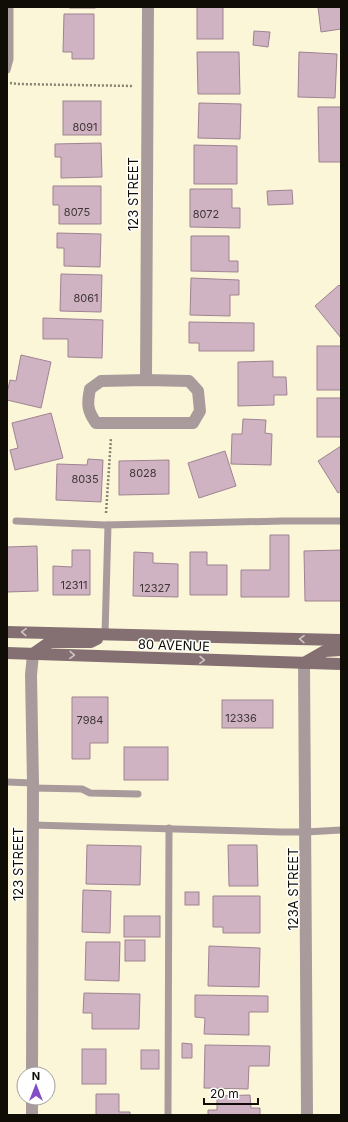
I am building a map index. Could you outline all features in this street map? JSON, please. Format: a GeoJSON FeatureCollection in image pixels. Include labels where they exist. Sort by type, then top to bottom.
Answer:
{"type":"FeatureCollection","features":[{"type":"Feature","properties":{"kind":"main road","name":"80 AVENUE"},"geometry":{"type":"LineString","coordinates":[[7,632],[341,640]]}},
{"type":"Feature","properties":{"kind":"main road"},"geometry":{"type":"LineString","coordinates":[[33,654],[50,642],[91,642],[105,634]]}},
{"type":"Feature","properties":{"kind":"main road"},"geometry":{"type":"LineString","coordinates":[[304,663],[325,650],[341,650]]}},
{"type":"Feature","properties":{"kind":"main road","name":"80 AVENUE"},"geometry":{"type":"LineString","coordinates":[[7,653],[341,664]]}},
{"type":"Feature","properties":{"kind":"street","name":"123 STREET"},"geometry":{"type":"LineString","coordinates":[[146,380],[148,7]]}},
{"type":"Feature","properties":{"kind":"street"},"geometry":{"type":"LineString","coordinates":[[146,380],[189,381],[198,391],[200,411],[193,423],[96,423],[89,413],[87,402],[90,389],[101,381],[146,380]]}},
{"type":"Feature","properties":{"kind":"street","name":"123 STREET"},"geometry":{"type":"LineString","coordinates":[[32,1066],[33,786],[31,675],[33,654]]}},
{"type":"Feature","properties":{"kind":"street","name":"123A STREET"},"geometry":{"type":"LineString","coordinates":[[304,663],[308,1115]]}},
{"type":"Feature","properties":{"kind":"lane"},"geometry":{"type":"LineString","coordinates":[[7,70],[10,59],[10,7]]}},
{"type":"Feature","properties":{"kind":"lane"},"geometry":{"type":"LineString","coordinates":[[16,521],[108,525],[341,521]]}},
{"type":"Feature","properties":{"kind":"lane"},"geometry":{"type":"LineString","coordinates":[[105,634],[108,525]]}},
{"type":"Feature","properties":{"kind":"lane"},"geometry":{"type":"LineString","coordinates":[[7,782],[33,786],[82,789],[90,793],[138,794]]}},
{"type":"Feature","properties":{"kind":"lane"},"geometry":{"type":"LineString","coordinates":[[32,825],[306,832],[341,830]]}},
{"type":"Feature","properties":{"kind":"lane"},"geometry":{"type":"LineString","coordinates":[[168,1115],[169,828]]}},
{"type":"Feature","properties":{"kind":"path"},"geometry":{"type":"LineString","coordinates":[[10,83],[135,86]]}},
{"type":"Feature","properties":{"kind":"path"},"geometry":{"type":"LineString","coordinates":[[106,517],[111,432]]}},
{"type":"Feature","properties":{"kind":"building"},"geometry":{"type":"Polygon","coordinates":[[[95,7],[95,8],[70,8],[95,7]]]}},
{"type":"Feature","properties":{"kind":"building"},"geometry":{"type":"Polygon","coordinates":[[[197,7],[223,7],[223,39],[197,39],[197,7]]]}},
{"type":"Feature","properties":{"kind":"building"},"geometry":{"type":"Polygon","coordinates":[[[318,7],[341,7],[341,29],[321,32],[318,7]]]}},
{"type":"Feature","properties":{"kind":"building"},"geometry":{"type":"Polygon","coordinates":[[[64,14],[94,14],[94,59],[72,59],[72,52],[63,52],[64,14]]]}},
{"type":"Feature","properties":{"kind":"building"},"geometry":{"type":"Polygon","coordinates":[[[254,31],[270,32],[268,47],[253,45],[254,31]]]}},
{"type":"Feature","properties":{"kind":"building"},"geometry":{"type":"Polygon","coordinates":[[[197,52],[239,52],[240,94],[198,94],[197,52]]]}},
{"type":"Feature","properties":{"kind":"building"},"geometry":{"type":"Polygon","coordinates":[[[299,52],[337,54],[335,98],[298,97],[299,52]]]}},
{"type":"Feature","properties":{"kind":"building"},"geometry":{"type":"Polygon","coordinates":[[[63,101],[101,101],[101,135],[63,135],[63,101]]]}},
{"type":"Feature","properties":{"kind":"building"},"geometry":{"type":"Polygon","coordinates":[[[199,103],[241,104],[240,139],[198,138],[199,103]]]}},
{"type":"Feature","properties":{"kind":"building"},"geometry":{"type":"Polygon","coordinates":[[[318,107],[341,107],[341,162],[319,162],[318,107]]]}},
{"type":"Feature","properties":{"kind":"building"},"geometry":{"type":"Polygon","coordinates":[[[101,143],[102,177],[61,178],[61,157],[55,157],[55,144],[101,143]]]}},
{"type":"Feature","properties":{"kind":"building"},"geometry":{"type":"Polygon","coordinates":[[[194,145],[237,146],[237,184],[194,184],[194,145]]]}},
{"type":"Feature","properties":{"kind":"building"},"geometry":{"type":"Polygon","coordinates":[[[53,186],[101,186],[101,224],[59,224],[59,205],[53,205],[53,186]]]}},
{"type":"Feature","properties":{"kind":"building"},"geometry":{"type":"Polygon","coordinates":[[[190,189],[232,189],[232,208],[240,208],[240,228],[190,227],[190,189]]]}},
{"type":"Feature","properties":{"kind":"building"},"geometry":{"type":"Polygon","coordinates":[[[292,190],[293,204],[268,205],[267,191],[292,190]]]}},
{"type":"Feature","properties":{"kind":"building"},"geometry":{"type":"Polygon","coordinates":[[[57,233],[101,234],[100,267],[64,266],[64,248],[57,248],[57,233]]]}},
{"type":"Feature","properties":{"kind":"building"},"geometry":{"type":"Polygon","coordinates":[[[191,236],[229,236],[229,261],[238,261],[238,272],[191,271],[191,236]]]}},
{"type":"Feature","properties":{"kind":"building"},"geometry":{"type":"Polygon","coordinates":[[[61,274],[102,275],[101,312],[60,311],[61,274]]]}},
{"type":"Feature","properties":{"kind":"building"},"geometry":{"type":"Polygon","coordinates":[[[191,278],[239,280],[239,295],[230,295],[230,316],[190,315],[191,278]]]}},
{"type":"Feature","properties":{"kind":"building"},"geometry":{"type":"Polygon","coordinates":[[[339,285],[341,287],[341,338],[315,306],[339,285]]]}},
{"type":"Feature","properties":{"kind":"building"},"geometry":{"type":"Polygon","coordinates":[[[43,318],[103,320],[102,358],[68,357],[68,339],[43,339],[43,318]]]}},
{"type":"Feature","properties":{"kind":"building"},"geometry":{"type":"Polygon","coordinates":[[[189,322],[254,323],[254,351],[199,351],[199,343],[189,343],[189,322]]]}},
{"type":"Feature","properties":{"kind":"building"},"geometry":{"type":"Polygon","coordinates":[[[317,346],[341,346],[341,390],[317,390],[317,346]]]}},
{"type":"Feature","properties":{"kind":"building"},"geometry":{"type":"Polygon","coordinates":[[[21,355],[51,362],[41,408],[7,400],[10,380],[16,381],[21,355]]]}},
{"type":"Feature","properties":{"kind":"building"},"geometry":{"type":"Polygon","coordinates":[[[273,361],[273,377],[286,377],[287,395],[274,395],[274,405],[238,406],[238,362],[273,361]]]}},
{"type":"Feature","properties":{"kind":"building"},"geometry":{"type":"Polygon","coordinates":[[[317,398],[341,398],[341,437],[317,437],[317,398]]]}},
{"type":"Feature","properties":{"kind":"building"},"geometry":{"type":"Polygon","coordinates":[[[51,413],[63,458],[15,470],[10,450],[18,448],[12,423],[51,413]]]}},
{"type":"Feature","properties":{"kind":"building"},"geometry":{"type":"Polygon","coordinates":[[[243,419],[266,420],[265,433],[272,434],[271,465],[231,464],[232,434],[242,434],[243,419]]]}},
{"type":"Feature","properties":{"kind":"building"},"geometry":{"type":"Polygon","coordinates":[[[341,446],[341,491],[338,493],[318,461],[341,446]]]}},
{"type":"Feature","properties":{"kind":"building"},"geometry":{"type":"Polygon","coordinates":[[[225,451],[236,486],[199,498],[188,463],[225,451]]]}},
{"type":"Feature","properties":{"kind":"building"},"geometry":{"type":"Polygon","coordinates":[[[88,459],[103,460],[101,502],[56,500],[57,464],[87,465],[88,459]]]}},
{"type":"Feature","properties":{"kind":"building"},"geometry":{"type":"Polygon","coordinates":[[[169,460],[169,494],[119,495],[119,461],[169,460]]]}},
{"type":"Feature","properties":{"kind":"building"},"geometry":{"type":"Polygon","coordinates":[[[270,535],[289,535],[289,597],[241,597],[241,570],[270,570],[270,535]]]}},
{"type":"Feature","properties":{"kind":"building"},"geometry":{"type":"Polygon","coordinates":[[[37,546],[38,591],[7,592],[7,547],[37,546]]]}},
{"type":"Feature","properties":{"kind":"building"},"geometry":{"type":"Polygon","coordinates":[[[72,550],[90,550],[90,595],[53,595],[53,566],[72,567],[72,550]]]}},
{"type":"Feature","properties":{"kind":"building"},"geometry":{"type":"Polygon","coordinates":[[[341,550],[341,601],[305,601],[304,551],[341,550]]]}},
{"type":"Feature","properties":{"kind":"building"},"geometry":{"type":"Polygon","coordinates":[[[134,552],[153,553],[153,563],[178,564],[178,597],[133,596],[134,552]]]}},
{"type":"Feature","properties":{"kind":"building"},"geometry":{"type":"Polygon","coordinates":[[[190,552],[207,552],[207,565],[227,565],[227,595],[190,595],[190,552]]]}},
{"type":"Feature","properties":{"kind":"building"},"geometry":{"type":"Polygon","coordinates":[[[72,697],[108,697],[108,743],[90,743],[90,759],[72,759],[72,697]]]}},
{"type":"Feature","properties":{"kind":"building"},"geometry":{"type":"Polygon","coordinates":[[[222,700],[273,700],[273,728],[222,728],[222,700]]]}},
{"type":"Feature","properties":{"kind":"building"},"geometry":{"type":"Polygon","coordinates":[[[124,747],[168,747],[168,780],[124,780],[124,747]]]}},
{"type":"Feature","properties":{"kind":"building"},"geometry":{"type":"Polygon","coordinates":[[[87,845],[141,846],[140,885],[86,884],[87,845]]]}},
{"type":"Feature","properties":{"kind":"building"},"geometry":{"type":"Polygon","coordinates":[[[228,845],[257,845],[258,886],[229,886],[228,845]]]}},
{"type":"Feature","properties":{"kind":"building"},"geometry":{"type":"Polygon","coordinates":[[[83,890],[111,891],[110,933],[82,932],[83,890]]]}},
{"type":"Feature","properties":{"kind":"building"},"geometry":{"type":"Polygon","coordinates":[[[185,892],[199,892],[199,905],[185,905],[185,892]]]}},
{"type":"Feature","properties":{"kind":"building"},"geometry":{"type":"Polygon","coordinates":[[[213,896],[260,896],[260,933],[223,933],[223,927],[213,927],[213,896]]]}},
{"type":"Feature","properties":{"kind":"building"},"geometry":{"type":"Polygon","coordinates":[[[124,916],[160,916],[160,937],[124,937],[124,916]]]}},
{"type":"Feature","properties":{"kind":"building"},"geometry":{"type":"Polygon","coordinates":[[[125,940],[145,940],[145,961],[125,961],[125,940]]]}},
{"type":"Feature","properties":{"kind":"building"},"geometry":{"type":"Polygon","coordinates":[[[86,942],[120,942],[119,981],[85,980],[86,942]]]}},
{"type":"Feature","properties":{"kind":"building"},"geometry":{"type":"Polygon","coordinates":[[[209,946],[260,948],[259,987],[208,986],[209,946]]]}},
{"type":"Feature","properties":{"kind":"building"},"geometry":{"type":"Polygon","coordinates":[[[84,993],[140,994],[139,1029],[92,1029],[92,1013],[83,1013],[84,993]]]}},
{"type":"Feature","properties":{"kind":"building"},"geometry":{"type":"Polygon","coordinates":[[[195,995],[268,996],[268,1012],[249,1012],[249,1035],[204,1034],[205,1018],[195,1017],[195,995]]]}},
{"type":"Feature","properties":{"kind":"building"},"geometry":{"type":"Polygon","coordinates":[[[182,1043],[192,1044],[192,1058],[182,1058],[182,1043]]]}},
{"type":"Feature","properties":{"kind":"building"},"geometry":{"type":"Polygon","coordinates":[[[205,1045],[270,1046],[269,1066],[249,1066],[248,1089],[204,1088],[205,1045]]]}},
{"type":"Feature","properties":{"kind":"building"},"geometry":{"type":"Polygon","coordinates":[[[82,1049],[106,1049],[106,1084],[82,1084],[82,1049]]]}},
{"type":"Feature","properties":{"kind":"building"},"geometry":{"type":"Polygon","coordinates":[[[141,1050],[159,1050],[159,1069],[141,1069],[141,1050]]]}},
{"type":"Feature","properties":{"kind":"building"},"geometry":{"type":"Polygon","coordinates":[[[96,1094],[119,1094],[119,1112],[130,1112],[130,1115],[96,1115],[96,1094]]]}},
{"type":"Feature","properties":{"kind":"building"},"geometry":{"type":"Polygon","coordinates":[[[250,1095],[251,1108],[260,1108],[260,1115],[208,1115],[208,1110],[217,1110],[217,1096],[250,1095]]]}}]}
